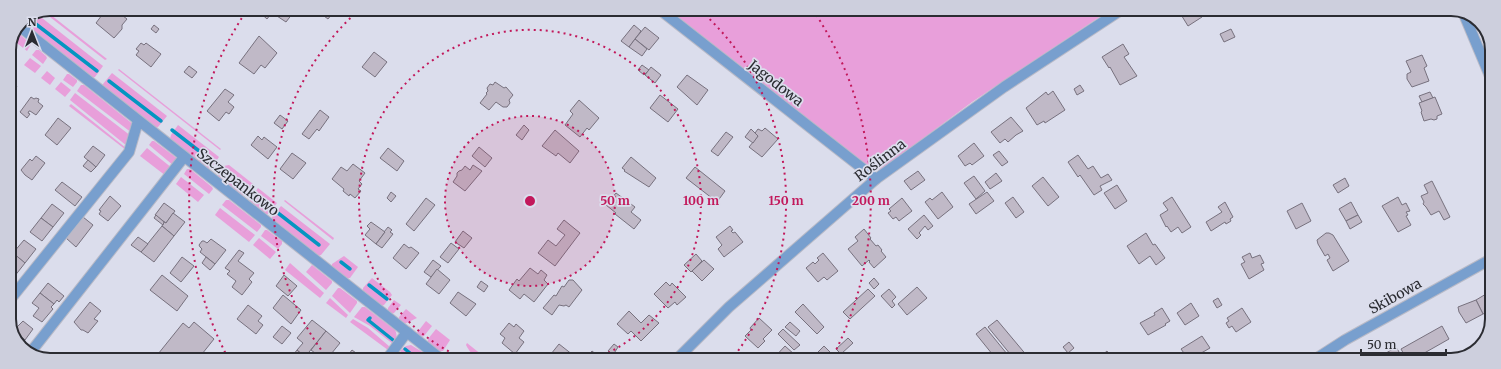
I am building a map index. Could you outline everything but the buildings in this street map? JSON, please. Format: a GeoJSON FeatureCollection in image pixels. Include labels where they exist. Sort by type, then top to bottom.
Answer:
{"type":"FeatureCollection","features":[{"type":"Feature","properties":{"kind":"street","name":"Jagodowa"},"geometry":{"type":"LineString","coordinates":[[668,16],[876,179]]}},
{"type":"Feature","properties":{"kind":"street","name":"Roślinna"},"geometry":{"type":"LineString","coordinates":[[683,353],[729,307],[876,179],[1004,87],[1112,16]]}},
{"type":"Feature","properties":{"kind":"street"},"geometry":{"type":"LineString","coordinates":[[1466,20],[1485,64]]}},
{"type":"Feature","properties":{"kind":"street","name":"Szczepankowo"},"geometry":{"type":"LineString","coordinates":[[23,29],[433,353]]}},
{"type":"Feature","properties":{"kind":"street"},"geometry":{"type":"LineString","coordinates":[[16,292],[129,152],[138,121]]}},
{"type":"Feature","properties":{"kind":"street"},"geometry":{"type":"LineString","coordinates":[[34,348],[184,157]]}},
{"type":"Feature","properties":{"kind":"street","name":"Skibowa"},"geometry":{"type":"LineString","coordinates":[[1325,353],[1345,340],[1485,262]]}},
{"type":"Feature","properties":{"kind":"street"},"geometry":{"type":"LineString","coordinates":[[391,353],[407,332]]}},
{"type":"Feature","properties":{"kind":"shaded area"},"geometry":{"type":"Polygon","coordinates":[[[52,16],[107,59],[105,60],[50,17],[52,16]]]}},
{"type":"Feature","properties":{"kind":"shaded area"},"geometry":{"type":"Polygon","coordinates":[[[676,16],[1101,16],[972,102],[882,169],[867,167],[676,16]]]}},
{"type":"Feature","properties":{"kind":"shaded area"},"geometry":{"type":"Polygon","coordinates":[[[41,18],[103,66],[95,77],[92,78],[26,26],[41,18]]]}},
{"type":"Feature","properties":{"kind":"shaded area"},"geometry":{"type":"Polygon","coordinates":[[[20,35],[31,44],[27,51],[17,43],[20,35]]]}},
{"type":"Feature","properties":{"kind":"shaded area"},"geometry":{"type":"Polygon","coordinates":[[[36,50],[39,50],[47,58],[43,64],[32,55],[36,50]]]}},
{"type":"Feature","properties":{"kind":"shaded area"},"geometry":{"type":"Polygon","coordinates":[[[30,58],[41,66],[35,73],[24,65],[30,58]]]}},
{"type":"Feature","properties":{"kind":"shaded area"},"geometry":{"type":"Polygon","coordinates":[[[119,69],[221,149],[220,150],[118,70],[119,69]]]}},
{"type":"Feature","properties":{"kind":"shaded area"},"geometry":{"type":"Polygon","coordinates":[[[47,71],[55,78],[50,85],[41,78],[47,71]]]}},
{"type":"Feature","properties":{"kind":"shaded area"},"geometry":{"type":"Polygon","coordinates":[[[112,73],[167,116],[158,127],[155,128],[103,87],[103,84],[112,73]]]}},
{"type":"Feature","properties":{"kind":"shaded area"},"geometry":{"type":"Polygon","coordinates":[[[67,74],[77,80],[73,87],[63,80],[67,74]]]}},
{"type":"Feature","properties":{"kind":"shaded area"},"geometry":{"type":"Polygon","coordinates":[[[61,82],[71,90],[65,97],[55,89],[61,82]]]}},
{"type":"Feature","properties":{"kind":"shaded area"},"geometry":{"type":"Polygon","coordinates":[[[81,85],[84,85],[134,125],[132,133],[77,91],[81,85]]]}},
{"type":"Feature","properties":{"kind":"shaded area"},"geometry":{"type":"Polygon","coordinates":[[[75,93],[131,136],[127,146],[70,100],[75,93]]]}},
{"type":"Feature","properties":{"kind":"shaded area"},"geometry":{"type":"Polygon","coordinates":[[[71,104],[126,148],[126,150],[69,106],[71,104]]]}},
{"type":"Feature","properties":{"kind":"shaded area"},"geometry":{"type":"Polygon","coordinates":[[[178,125],[219,157],[211,168],[207,169],[170,139],[178,125]]]}},
{"type":"Feature","properties":{"kind":"shaded area"},"geometry":{"type":"Polygon","coordinates":[[[152,141],[178,159],[174,166],[149,145],[152,141]]]}},
{"type":"Feature","properties":{"kind":"shaded area"},"geometry":{"type":"Polygon","coordinates":[[[147,148],[172,168],[166,176],[140,156],[147,148]]]}},
{"type":"Feature","properties":{"kind":"shaded area"},"geometry":{"type":"Polygon","coordinates":[[[229,165],[253,184],[244,195],[241,195],[218,177],[218,174],[224,166],[229,165]]]}},
{"type":"Feature","properties":{"kind":"shaded area"},"geometry":{"type":"Polygon","coordinates":[[[187,169],[190,169],[212,187],[213,189],[209,194],[184,174],[187,169]]]}},
{"type":"Feature","properties":{"kind":"shaded area"},"geometry":{"type":"Polygon","coordinates":[[[181,177],[204,195],[198,202],[176,184],[181,177]]]}},
{"type":"Feature","properties":{"kind":"shaded area"},"geometry":{"type":"Polygon","coordinates":[[[258,188],[277,203],[268,214],[265,214],[250,202],[250,199],[258,188]]]}},
{"type":"Feature","properties":{"kind":"shaded area"},"geometry":{"type":"Polygon","coordinates":[[[226,200],[229,200],[261,225],[257,232],[222,205],[226,200]]]}},
{"type":"Feature","properties":{"kind":"shaded area"},"geometry":{"type":"Polygon","coordinates":[[[285,200],[334,238],[333,240],[284,201],[285,200]]]}},
{"type":"Feature","properties":{"kind":"shaded area"},"geometry":{"type":"Polygon","coordinates":[[[281,206],[330,244],[321,255],[318,256],[272,220],[272,217],[281,206]]]}},
{"type":"Feature","properties":{"kind":"shaded area"},"geometry":{"type":"Polygon","coordinates":[[[220,208],[255,235],[249,242],[215,215],[220,208]]]}},
{"type":"Feature","properties":{"kind":"shaded area"},"geometry":{"type":"Polygon","coordinates":[[[265,230],[282,241],[282,244],[278,249],[261,236],[265,230]]]}},
{"type":"Feature","properties":{"kind":"shaded area"},"geometry":{"type":"Polygon","coordinates":[[[259,238],[276,252],[270,259],[253,245],[259,238]]]}},
{"type":"Feature","properties":{"kind":"shaded area"},"geometry":{"type":"Polygon","coordinates":[[[344,256],[358,267],[350,278],[346,278],[332,267],[332,264],[344,256]]]}},
{"type":"Feature","properties":{"kind":"shaded area"},"geometry":{"type":"Polygon","coordinates":[[[290,263],[324,293],[320,298],[285,270],[290,263]]]}},
{"type":"Feature","properties":{"kind":"shaded area"},"geometry":{"type":"Polygon","coordinates":[[[312,265],[332,281],[326,290],[306,272],[312,265]]]}},
{"type":"Feature","properties":{"kind":"shaded area"},"geometry":{"type":"Polygon","coordinates":[[[372,278],[392,295],[384,305],[381,306],[363,292],[363,288],[372,278]]]}},
{"type":"Feature","properties":{"kind":"shaded area"},"geometry":{"type":"Polygon","coordinates":[[[338,288],[357,301],[350,313],[332,296],[338,288]]]}},
{"type":"Feature","properties":{"kind":"shaded area"},"geometry":{"type":"Polygon","coordinates":[[[330,298],[348,315],[346,318],[326,303],[330,298]]]}},
{"type":"Feature","properties":{"kind":"shaded area"},"geometry":{"type":"Polygon","coordinates":[[[394,300],[401,305],[394,313],[391,314],[388,311],[388,308],[394,300]]]}},
{"type":"Feature","properties":{"kind":"shaded area"},"geometry":{"type":"Polygon","coordinates":[[[362,307],[365,307],[395,330],[396,337],[393,344],[370,326],[354,317],[362,307]]]}},
{"type":"Feature","properties":{"kind":"shaded area"},"geometry":{"type":"Polygon","coordinates":[[[406,309],[417,318],[404,324],[399,320],[399,317],[406,309]]]}},
{"type":"Feature","properties":{"kind":"shaded area"},"geometry":{"type":"Polygon","coordinates":[[[353,319],[368,328],[390,347],[388,350],[350,322],[353,319]]]}},
{"type":"Feature","properties":{"kind":"shaded area"},"geometry":{"type":"Polygon","coordinates":[[[426,321],[432,326],[424,336],[421,337],[416,334],[426,321]]]}},
{"type":"Feature","properties":{"kind":"shaded area"},"geometry":{"type":"Polygon","coordinates":[[[436,329],[450,340],[443,351],[439,351],[428,342],[428,339],[436,329]]]}},
{"type":"Feature","properties":{"kind":"shaded area"},"geometry":{"type":"Polygon","coordinates":[[[467,343],[480,353],[472,353],[466,345],[467,343]]]}},
{"type":"Feature","properties":{"kind":"shaded area"},"geometry":{"type":"Polygon","coordinates":[[[411,345],[424,353],[402,353],[400,351],[406,346],[411,345]]]}},
{"type":"Feature","properties":{"kind":"waterway"},"geometry":{"type":"LineString","coordinates":[[32,21],[97,71]]}},
{"type":"Feature","properties":{"kind":"waterway"},"geometry":{"type":"LineString","coordinates":[[109,81],[161,121]]}},
{"type":"Feature","properties":{"kind":"waterway"},"geometry":{"type":"LineString","coordinates":[[172,130],[212,161]]}},
{"type":"Feature","properties":{"kind":"waterway"},"geometry":{"type":"LineString","coordinates":[[278,213],[319,245]]}},
{"type":"Feature","properties":{"kind":"waterway"},"geometry":{"type":"LineString","coordinates":[[341,262],[350,269]]}},
{"type":"Feature","properties":{"kind":"waterway"},"geometry":{"type":"LineString","coordinates":[[369,285],[387,299]]}},
{"type":"Feature","properties":{"kind":"waterway"},"geometry":{"type":"LineString","coordinates":[[370,318],[368,320],[393,340]]}},
{"type":"Feature","properties":{"kind":"waterway"},"geometry":{"type":"LineString","coordinates":[[405,349],[410,353]]}}]}
